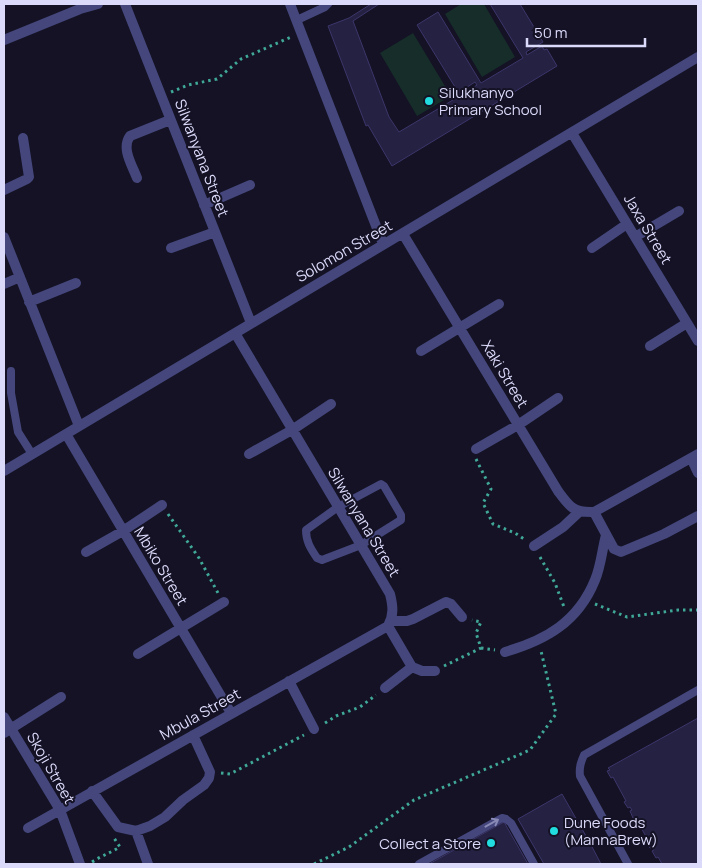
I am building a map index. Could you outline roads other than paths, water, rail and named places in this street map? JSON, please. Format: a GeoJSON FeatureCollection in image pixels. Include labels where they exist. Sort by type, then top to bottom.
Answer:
{"type":"FeatureCollection","features":[{"type":"Feature","properties":{"kind":"street"},"geometry":{"type":"LineString","coordinates":[[4,40],[79,6],[98,4]]}},
{"type":"Feature","properties":{"kind":"street","name":"Silwanyana Street"},"geometry":{"type":"LineString","coordinates":[[125,4],[251,323]]}},
{"type":"Feature","properties":{"kind":"street"},"geometry":{"type":"LineString","coordinates":[[290,4],[384,244]]}},
{"type":"Feature","properties":{"kind":"street","name":"Solomon Street"},"geometry":{"type":"LineString","coordinates":[[4,471],[698,57]]}},
{"type":"Feature","properties":{"kind":"street"},"geometry":{"type":"LineString","coordinates":[[137,178],[126,148],[126,141],[130,136],[170,120]]}},
{"type":"Feature","properties":{"kind":"street","name":"Jaxa Street"},"geometry":{"type":"LineString","coordinates":[[572,133],[697,337]]}},
{"type":"Feature","properties":{"kind":"street"},"geometry":{"type":"LineString","coordinates":[[4,190],[27,180],[29,177],[23,138]]}},
{"type":"Feature","properties":{"kind":"street"},"geometry":{"type":"LineString","coordinates":[[204,205],[250,185]]}},
{"type":"Feature","properties":{"kind":"street"},"geometry":{"type":"LineString","coordinates":[[635,237],[679,211]]}},
{"type":"Feature","properties":{"kind":"street"},"geometry":{"type":"LineString","coordinates":[[592,248],[627,224]]}},
{"type":"Feature","properties":{"kind":"street"},"geometry":{"type":"LineString","coordinates":[[171,248],[215,232]]}},
{"type":"Feature","properties":{"kind":"street","name":"Xaki Street"},"geometry":{"type":"LineString","coordinates":[[403,234],[558,491],[568,505],[579,512]]}},
{"type":"Feature","properties":{"kind":"street"},"geometry":{"type":"LineString","coordinates":[[4,237],[79,426]]}},
{"type":"Feature","properties":{"kind":"street"},"geometry":{"type":"LineString","coordinates":[[4,284],[20,277]]}},
{"type":"Feature","properties":{"kind":"street"},"geometry":{"type":"LineString","coordinates":[[30,302],[76,283]]}},
{"type":"Feature","properties":{"kind":"street"},"geometry":{"type":"LineString","coordinates":[[421,351],[499,304]]}},
{"type":"Feature","properties":{"kind":"street"},"geometry":{"type":"LineString","coordinates":[[650,346],[687,323]]}},
{"type":"Feature","properties":{"kind":"street","name":"Silwanyana Street"},"geometry":{"type":"LineString","coordinates":[[234,333],[390,594],[393,606],[389,624]]}},
{"type":"Feature","properties":{"kind":"street"},"geometry":{"type":"LineString","coordinates":[[476,449],[518,425],[558,398]]}},
{"type":"Feature","properties":{"kind":"street"},"geometry":{"type":"LineString","coordinates":[[249,454],[292,430],[331,404]]}},
{"type":"Feature","properties":{"kind":"street","name":"Mbiko Street"},"geometry":{"type":"LineString","coordinates":[[66,434],[231,713]]}},
{"type":"Feature","properties":{"kind":"street"},"geometry":{"type":"LineString","coordinates":[[534,546],[563,527],[579,512],[594,512],[694,456],[698,473]]}},
{"type":"Feature","properties":{"kind":"street"},"geometry":{"type":"LineString","coordinates":[[86,552],[123,531],[162,505]]}},
{"type":"Feature","properties":{"kind":"street"},"geometry":{"type":"LineString","coordinates":[[594,512],[614,549],[621,552],[664,534],[698,516]]}},
{"type":"Feature","properties":{"kind":"street"},"geometry":{"type":"LineString","coordinates":[[505,652],[554,632],[585,600],[596,578],[606,535]]}},
{"type":"Feature","properties":{"kind":"street"},"geometry":{"type":"LineString","coordinates":[[138,654],[224,602]]}},
{"type":"Feature","properties":{"kind":"street"},"geometry":{"type":"LineString","coordinates":[[435,671],[422,671],[412,667],[389,624],[413,619],[446,602],[451,604],[462,617]]}},
{"type":"Feature","properties":{"kind":"street","name":"Mbula Street"},"geometry":{"type":"LineString","coordinates":[[28,828],[389,624]]}},
{"type":"Feature","properties":{"kind":"street"},"geometry":{"type":"LineString","coordinates":[[385,688],[412,667]]}},
{"type":"Feature","properties":{"kind":"street"},"geometry":{"type":"LineString","coordinates":[[289,681],[314,729]]}},
{"type":"Feature","properties":{"kind":"street"},"geometry":{"type":"LineString","coordinates":[[7,731],[61,697]]}},
{"type":"Feature","properties":{"kind":"street","name":"Skoji Street"},"geometry":{"type":"LineString","coordinates":[[4,717],[7,731],[60,810],[80,864]]}},
{"type":"Feature","properties":{"kind":"street"},"geometry":{"type":"LineString","coordinates":[[92,792],[118,828],[136,831],[150,826],[165,817],[183,800],[204,785],[209,778],[210,772],[193,735]]}},
{"type":"Feature","properties":{"kind":"street"},"geometry":{"type":"LineString","coordinates":[[136,831],[148,864]]}},
{"type":"Feature","properties":{"kind":"lane"},"geometry":{"type":"LineString","coordinates":[[297,20],[328,4]]}},
{"type":"Feature","properties":{"kind":"lane"},"geometry":{"type":"LineString","coordinates":[[11,371],[12,400],[18,432],[32,454]]}},
{"type":"Feature","properties":{"kind":"lane"},"geometry":{"type":"LineString","coordinates":[[381,484],[401,515],[401,520],[361,545],[322,560],[317,558],[309,546],[306,530],[338,507],[381,484]]}},
{"type":"Feature","properties":{"kind":"lane"},"geometry":{"type":"LineString","coordinates":[[628,864],[580,776],[580,764],[584,754],[698,690]]}},
{"type":"Feature","properties":{"kind":"lane"},"geometry":{"type":"LineString","coordinates":[[419,864],[502,818],[511,823],[534,864]]}},
{"type":"Feature","properties":{"kind":"place","name":"Silukhanyo Primary School"},"geometry":{"type":"Point","coordinates":[429,101]}},
{"type":"Feature","properties":{"kind":"place","name":"Dune Foods (MannaBrew)"},"geometry":{"type":"Point","coordinates":[554,831]}},
{"type":"Feature","properties":{"kind":"place","name":"Collect a Store"},"geometry":{"type":"Point","coordinates":[491,843]}}]}
